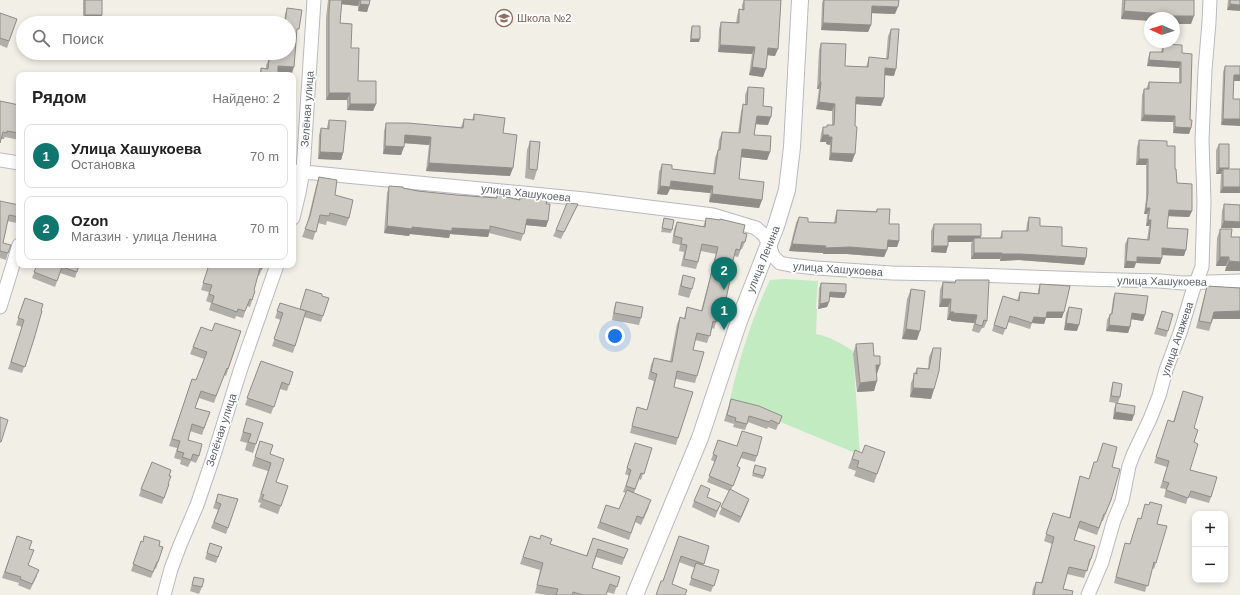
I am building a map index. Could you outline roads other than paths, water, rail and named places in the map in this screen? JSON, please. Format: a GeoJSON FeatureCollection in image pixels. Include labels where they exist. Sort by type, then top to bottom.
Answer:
{"type":"FeatureCollection","features":[{"type":"Feature","properties":{"kind":"street","name":"Зелёная улица"},"geometry":{"type":"LineString","coordinates":[[296,207],[300,193],[298,171],[314,0]]}},
{"type":"Feature","properties":{"kind":"street","name":"улица Ленина"},"geometry":{"type":"LineString","coordinates":[[635,595],[700,438],[738,321],[769,244],[787,190],[790,175],[792,147],[800,0]]}},
{"type":"Feature","properties":{"kind":"street","name":"улица Апажева"},"geometry":{"type":"LineString","coordinates":[[1088,595],[1102,562],[1114,520],[1122,501],[1129,466],[1154,408],[1166,370],[1182,330],[1202,267],[1204,202],[1202,140],[1210,0]]}},
{"type":"Feature","properties":{"kind":"street"},"geometry":{"type":"LineString","coordinates":[[0,160],[16,163]]}},
{"type":"Feature","properties":{"kind":"street","name":"улица Хашукоева"},"geometry":{"type":"LineString","coordinates":[[298,171],[561,196],[713,215],[756,228],[764,235],[773,256],[780,263],[816,268],[892,273],[1183,283],[1240,281]]}},
{"type":"Feature","properties":{"kind":"street"},"geometry":{"type":"LineString","coordinates":[[0,307],[16,255]]}},
{"type":"Feature","properties":{"kind":"street","name":"Зелёная улица"},"geometry":{"type":"LineString","coordinates":[[164,595],[174,563],[197,505],[238,377],[276,268]]}},
{"type":"Feature","properties":{"kind":"place","name":"Школа №2"},"geometry":{"type":"Point","coordinates":[504,18]}},
{"type":"Feature","properties":{"kind":"place","name":"Ozon"},"geometry":{"type":"Point","coordinates":[724,290]}},
{"type":"Feature","properties":{"kind":"place","name":"Улица Хашукоева"},"geometry":{"type":"Point","coordinates":[724,330]}}]}
